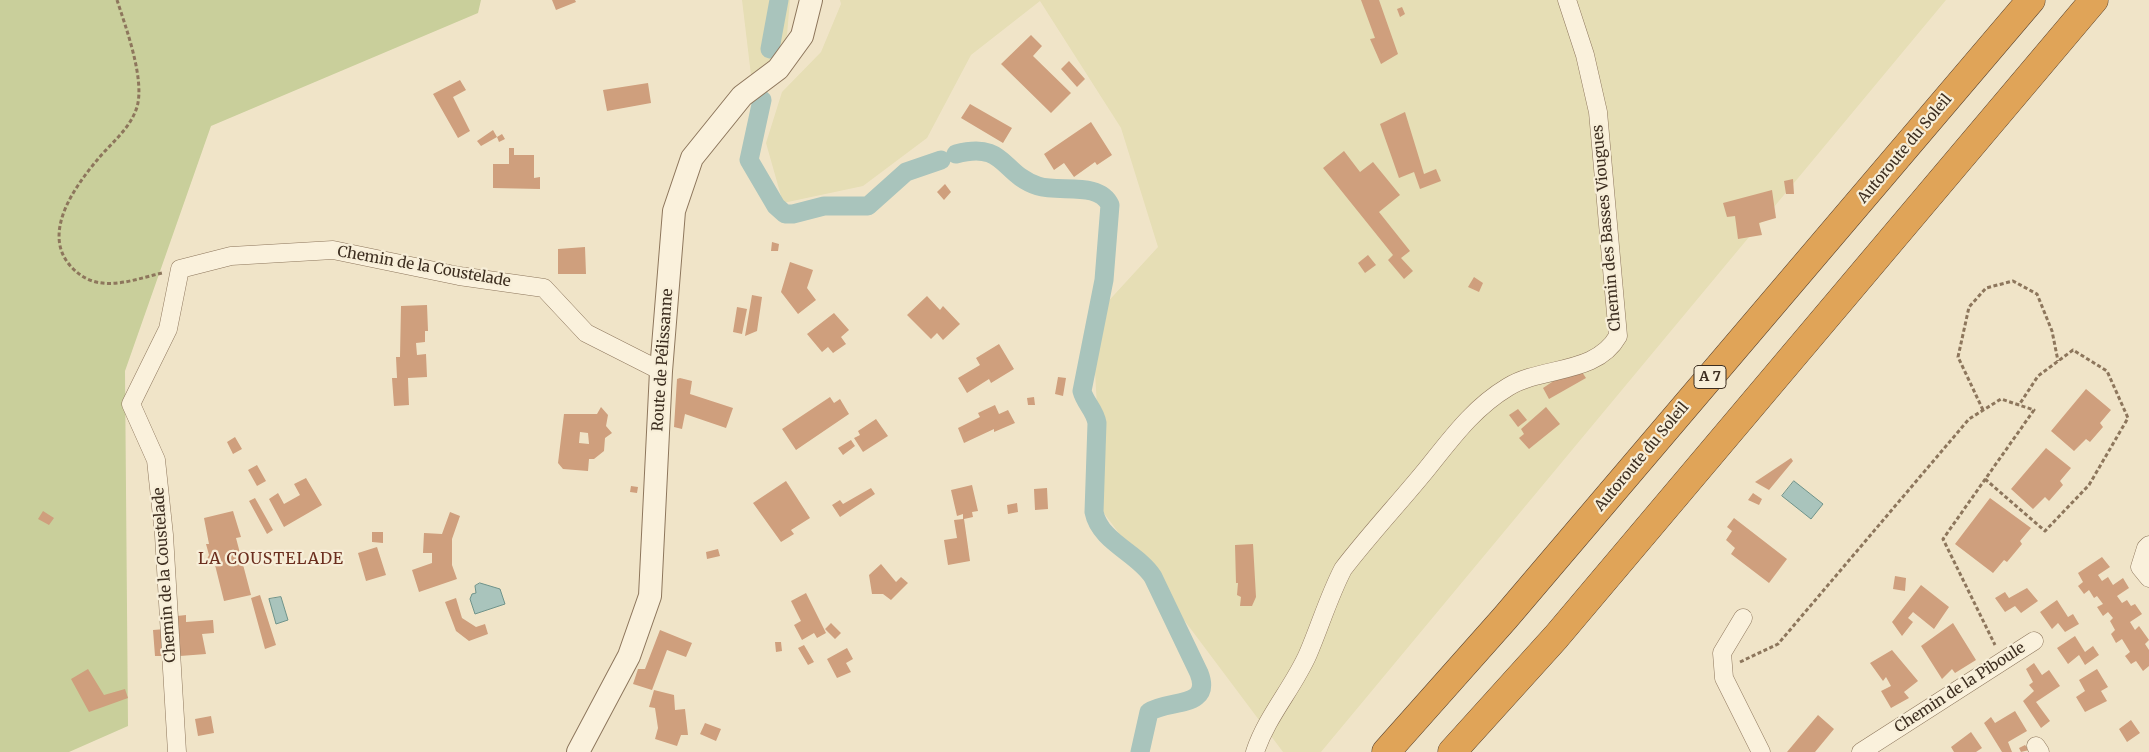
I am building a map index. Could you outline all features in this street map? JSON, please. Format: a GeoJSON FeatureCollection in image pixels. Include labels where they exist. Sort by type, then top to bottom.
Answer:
{"type":"FeatureCollection","features":[{"type":"Feature","properties":{"kind":"highway","name":"Autoroute du Soleil"},"geometry":{"type":"LineString","coordinates":[[1386,752],[1505,618],[2032,0]]}},
{"type":"Feature","properties":{"kind":"highway"},"geometry":{"type":"LineString","coordinates":[[1452,752],[1556,638],[2094,0]]}},
{"type":"Feature","properties":{"kind":"street","name":"Route de Pélissanne"},"geometry":{"type":"LineString","coordinates":[[578,752],[629,656],[650,596],[661,371],[674,211],[692,158],[742,96],[778,70],[802,36],[811,0]]}},
{"type":"Feature","properties":{"kind":"street","name":"Chemin des Basses Viougues"},"geometry":{"type":"LineString","coordinates":[[1255,752],[1274,712],[1293,683],[1308,654],[1332,589],[1343,569],[1460,426],[1509,386],[1591,360],[1612,346],[1618,336],[1598,112],[1585,55],[1567,0]]}},
{"type":"Feature","properties":{"kind":"street","name":"Chemin de la Coustelade"},"geometry":{"type":"LineString","coordinates":[[177,752],[167,615],[164,536],[156,460],[131,404],[168,329],[180,269],[231,256],[333,250],[459,276],[544,288],[586,333],[661,371]]}},
{"type":"Feature","properties":{"kind":"street"},"geometry":{"type":"LineString","coordinates":[[2149,545],[2146,548],[2140,567],[2149,578]]}},
{"type":"Feature","properties":{"kind":"street"},"geometry":{"type":"LineString","coordinates":[[1744,618],[1722,653],[1724,678],[1761,752]]}},
{"type":"Feature","properties":{"kind":"street","name":"Chemin de la Piboule"},"geometry":{"type":"LineString","coordinates":[[1861,752],[2034,641]]}},
{"type":"Feature","properties":{"kind":"path"},"geometry":{"type":"LineString","coordinates":[[117,0],[137,64],[137,107],[122,134],[99,158],[78,186],[64,213],[58,237],[62,255],[77,275],[107,286],[180,269]]}},
{"type":"Feature","properties":{"kind":"path"},"geometry":{"type":"LineString","coordinates":[[1983,410],[1958,358],[1969,307],[1986,288],[2013,281],[2037,294],[2052,331],[2058,361]]}},
{"type":"Feature","properties":{"kind":"path"},"geometry":{"type":"LineString","coordinates":[[1985,479],[2045,531],[2089,485],[2128,418],[2107,371],[2073,350],[2038,376],[2019,405]]}},
{"type":"Feature","properties":{"kind":"path"},"geometry":{"type":"LineString","coordinates":[[1723,670],[1778,644],[1969,419],[2000,399],[2034,410],[1943,539],[2003,661]]}},
{"type":"Feature","properties":{"kind":"shaded area"},"geometry":{"type":"Polygon","coordinates":[[[742,0],[790,0],[787,35],[779,53],[751,75],[742,0]]]}},
{"type":"Feature","properties":{"kind":"shaded area"},"geometry":{"type":"Polygon","coordinates":[[[840,0],[1946,0],[1321,752],[1283,752],[1103,512],[1092,319],[1158,247],[1121,128],[1040,1],[971,55],[927,138],[863,186],[783,203],[766,143],[782,92],[821,52],[841,4],[840,0]]]}},
{"type":"Feature","properties":{"kind":"green space"},"geometry":{"type":"Polygon","coordinates":[[[0,0],[481,0],[478,13],[211,126],[125,371],[128,726],[69,752],[0,752],[0,0]]]}},
{"type":"Feature","properties":{"kind":"water"},"geometry":{"type":"Polygon","coordinates":[[[1794,481],[1823,504],[1811,519],[1782,496],[1794,481]]]}},
{"type":"Feature","properties":{"kind":"water"},"geometry":{"type":"Polygon","coordinates":[[[480,583],[500,589],[505,604],[475,614],[470,599],[472,594],[476,593],[475,586],[480,583]]]}},
{"type":"Feature","properties":{"kind":"water"},"geometry":{"type":"Polygon","coordinates":[[[281,597],[288,620],[276,624],[269,599],[281,597]]]}},
{"type":"Feature","properties":{"kind":"building"},"geometry":{"type":"Polygon","coordinates":[[[552,0],[575,0],[576,2],[556,10],[552,0]]]}},
{"type":"Feature","properties":{"kind":"building"},"geometry":{"type":"Polygon","coordinates":[[[1361,0],[1379,0],[1398,54],[1381,64],[1370,39],[1375,38],[1361,0]]]}},
{"type":"Feature","properties":{"kind":"building"},"geometry":{"type":"Polygon","coordinates":[[[1402,7],[1405,14],[1400,17],[1397,9],[1402,7]]]}},
{"type":"Feature","properties":{"kind":"building"},"geometry":{"type":"Polygon","coordinates":[[[1031,35],[1042,46],[1033,56],[1071,93],[1051,113],[1001,64],[1031,35]]]}},
{"type":"Feature","properties":{"kind":"building"},"geometry":{"type":"Polygon","coordinates":[[[1069,61],[1085,79],[1077,87],[1061,69],[1069,61]]]}},
{"type":"Feature","properties":{"kind":"building"},"geometry":{"type":"Polygon","coordinates":[[[460,80],[466,90],[453,97],[470,131],[458,138],[433,94],[460,80]]]}},
{"type":"Feature","properties":{"kind":"building"},"geometry":{"type":"Polygon","coordinates":[[[648,83],[651,103],[607,111],[603,90],[648,83]]]}},
{"type":"Feature","properties":{"kind":"building"},"geometry":{"type":"Polygon","coordinates":[[[970,104],[1012,128],[1003,143],[961,118],[970,104]]]}},
{"type":"Feature","properties":{"kind":"building"},"geometry":{"type":"Polygon","coordinates":[[[1405,112],[1424,174],[1436,169],[1441,181],[1420,189],[1414,172],[1399,178],[1380,124],[1405,112]]]}},
{"type":"Feature","properties":{"kind":"building"},"geometry":{"type":"Polygon","coordinates":[[[1091,122],[1112,155],[1097,165],[1095,162],[1074,177],[1064,163],[1054,170],[1044,154],[1091,122]]]}},
{"type":"Feature","properties":{"kind":"building"},"geometry":{"type":"Polygon","coordinates":[[[493,130],[497,137],[481,146],[477,141],[493,130]]]}},
{"type":"Feature","properties":{"kind":"building"},"geometry":{"type":"Polygon","coordinates":[[[502,134],[505,139],[499,142],[497,137],[502,134]]]}},
{"type":"Feature","properties":{"kind":"building"},"geometry":{"type":"Polygon","coordinates":[[[509,148],[514,148],[514,155],[534,155],[534,178],[540,177],[540,189],[493,188],[493,164],[509,164],[509,148]]]}},
{"type":"Feature","properties":{"kind":"building"},"geometry":{"type":"Polygon","coordinates":[[[1344,151],[1360,172],[1373,162],[1400,195],[1379,212],[1410,251],[1401,258],[1413,271],[1404,279],[1388,260],[1393,255],[1323,168],[1344,151]]]}},
{"type":"Feature","properties":{"kind":"building"},"geometry":{"type":"Polygon","coordinates":[[[1793,179],[1794,194],[1786,194],[1784,181],[1793,179]]]}},
{"type":"Feature","properties":{"kind":"building"},"geometry":{"type":"Polygon","coordinates":[[[945,184],[951,192],[944,200],[937,192],[945,184]]]}},
{"type":"Feature","properties":{"kind":"building"},"geometry":{"type":"Polygon","coordinates":[[[1772,190],[1776,218],[1759,223],[1762,235],[1738,239],[1735,216],[1727,217],[1723,203],[1772,190]]]}},
{"type":"Feature","properties":{"kind":"building"},"geometry":{"type":"Polygon","coordinates":[[[772,242],[779,244],[778,251],[771,251],[772,242]]]}},
{"type":"Feature","properties":{"kind":"building"},"geometry":{"type":"Polygon","coordinates":[[[585,247],[586,274],[558,274],[558,249],[585,247]]]}},
{"type":"Feature","properties":{"kind":"building"},"geometry":{"type":"Polygon","coordinates":[[[1368,255],[1376,265],[1365,273],[1358,263],[1368,255]]]}},
{"type":"Feature","properties":{"kind":"building"},"geometry":{"type":"Polygon","coordinates":[[[790,262],[813,270],[807,288],[816,300],[798,314],[781,292],[790,262]]]}},
{"type":"Feature","properties":{"kind":"building"},"geometry":{"type":"Polygon","coordinates":[[[1474,277],[1483,283],[1479,292],[1468,287],[1474,277]]]}},
{"type":"Feature","properties":{"kind":"building"},"geometry":{"type":"Polygon","coordinates":[[[752,295],[762,297],[757,331],[745,336],[752,295]]]}},
{"type":"Feature","properties":{"kind":"building"},"geometry":{"type":"Polygon","coordinates":[[[927,296],[940,310],[943,306],[960,324],[943,340],[937,333],[931,339],[907,315],[927,296]]]}},
{"type":"Feature","properties":{"kind":"building"},"geometry":{"type":"Polygon","coordinates":[[[427,305],[428,331],[425,331],[425,342],[416,343],[417,355],[426,354],[427,377],[408,378],[409,405],[394,406],[392,378],[397,378],[396,357],[400,357],[401,306],[427,305]]]}},
{"type":"Feature","properties":{"kind":"building"},"geometry":{"type":"Polygon","coordinates":[[[737,307],[747,309],[742,334],[733,332],[737,307]]]}},
{"type":"Feature","properties":{"kind":"building"},"geometry":{"type":"Polygon","coordinates":[[[834,313],[849,330],[841,337],[846,344],[833,353],[828,347],[822,352],[807,334],[834,313]]]}},
{"type":"Feature","properties":{"kind":"building"},"geometry":{"type":"Polygon","coordinates":[[[999,344],[1014,369],[991,383],[989,379],[967,393],[958,378],[980,365],[976,358],[999,344]]]}},
{"type":"Feature","properties":{"kind":"building"},"geometry":{"type":"Polygon","coordinates":[[[1580,369],[1586,378],[1549,399],[1543,388],[1564,374],[1580,369]]]}},
{"type":"Feature","properties":{"kind":"building"},"geometry":{"type":"Polygon","coordinates":[[[1058,377],[1066,378],[1063,396],[1055,394],[1058,377]]]}},
{"type":"Feature","properties":{"kind":"building"},"geometry":{"type":"Polygon","coordinates":[[[677,379],[692,381],[690,394],[733,408],[726,428],[685,414],[682,429],[674,427],[677,379]]]}},
{"type":"Feature","properties":{"kind":"building"},"geometry":{"type":"Polygon","coordinates":[[[2086,389],[2111,410],[2100,423],[2103,427],[2090,442],[2086,439],[2074,451],[2051,431],[2086,389]]]}},
{"type":"Feature","properties":{"kind":"building"},"geometry":{"type":"Polygon","coordinates":[[[830,397],[834,403],[840,399],[849,414],[796,450],[782,429],[830,397]]]}},
{"type":"Feature","properties":{"kind":"building"},"geometry":{"type":"Polygon","coordinates":[[[1034,397],[1035,405],[1028,405],[1027,398],[1034,397]]]}},
{"type":"Feature","properties":{"kind":"building"},"geometry":{"type":"Polygon","coordinates":[[[995,405],[999,414],[1008,410],[1015,423],[994,432],[994,429],[964,443],[958,428],[980,417],[978,413],[995,405]]]}},
{"type":"Feature","properties":{"kind":"building"},"geometry":{"type":"Polygon","coordinates":[[[601,407],[608,415],[606,426],[612,433],[605,438],[604,451],[594,459],[589,459],[588,471],[563,469],[558,463],[564,414],[597,414],[601,407]],[[580,432],[579,443],[589,444],[588,433],[580,432]]]}},
{"type":"Feature","properties":{"kind":"building"},"geometry":{"type":"Polygon","coordinates":[[[1546,407],[1560,424],[1529,449],[1519,438],[1524,434],[1521,429],[1546,407]]]}},
{"type":"Feature","properties":{"kind":"building"},"geometry":{"type":"Polygon","coordinates":[[[1518,409],[1527,420],[1518,427],[1509,415],[1518,409]]]}},
{"type":"Feature","properties":{"kind":"building"},"geometry":{"type":"Polygon","coordinates":[[[876,419],[888,436],[863,452],[854,438],[860,435],[858,431],[876,419]]]}},
{"type":"Feature","properties":{"kind":"building"},"geometry":{"type":"Polygon","coordinates":[[[235,437],[242,449],[233,454],[227,442],[235,437]]]}},
{"type":"Feature","properties":{"kind":"building"},"geometry":{"type":"Polygon","coordinates":[[[851,440],[855,446],[843,455],[838,448],[851,440]]]}},
{"type":"Feature","properties":{"kind":"building"},"geometry":{"type":"Polygon","coordinates":[[[2046,448],[2071,468],[2060,481],[2063,485],[2049,501],[2045,497],[2033,509],[2011,489],[2046,448]]]}},
{"type":"Feature","properties":{"kind":"building"},"geometry":{"type":"Polygon","coordinates":[[[1791,458],[1793,461],[1769,490],[1755,482],[1791,458]]]}},
{"type":"Feature","properties":{"kind":"building"},"geometry":{"type":"Polygon","coordinates":[[[257,465],[266,481],[257,486],[248,470],[257,465]]]}},
{"type":"Feature","properties":{"kind":"building"},"geometry":{"type":"Polygon","coordinates":[[[306,478],[322,505],[284,527],[269,499],[278,493],[284,504],[300,495],[294,484],[306,478]]]}},
{"type":"Feature","properties":{"kind":"building"},"geometry":{"type":"Polygon","coordinates":[[[786,481],[810,518],[791,530],[794,534],[781,542],[753,503],[786,481]]]}},
{"type":"Feature","properties":{"kind":"building"},"geometry":{"type":"Polygon","coordinates":[[[972,485],[978,511],[972,512],[973,517],[964,519],[970,561],[948,565],[944,540],[957,538],[954,520],[963,519],[963,514],[957,516],[951,490],[972,485]]]}},
{"type":"Feature","properties":{"kind":"building"},"geometry":{"type":"Polygon","coordinates":[[[631,486],[638,487],[637,493],[630,492],[631,486]]]}},
{"type":"Feature","properties":{"kind":"building"},"geometry":{"type":"Polygon","coordinates":[[[871,488],[875,494],[840,517],[832,505],[840,500],[843,504],[871,488]]]}},
{"type":"Feature","properties":{"kind":"building"},"geometry":{"type":"Polygon","coordinates":[[[1047,488],[1048,509],[1035,510],[1034,489],[1047,488]]]}},
{"type":"Feature","properties":{"kind":"building"},"geometry":{"type":"Polygon","coordinates":[[[1753,493],[1762,499],[1759,505],[1748,500],[1753,493]]]}},
{"type":"Feature","properties":{"kind":"building"},"geometry":{"type":"Polygon","coordinates":[[[255,498],[273,530],[267,534],[249,501],[255,498]]]}},
{"type":"Feature","properties":{"kind":"building"},"geometry":{"type":"Polygon","coordinates":[[[1990,498],[2031,528],[2020,541],[2022,544],[2007,562],[2004,560],[1993,573],[1955,544],[1990,498]]]}},
{"type":"Feature","properties":{"kind":"building"},"geometry":{"type":"Polygon","coordinates":[[[1017,503],[1018,512],[1008,514],[1007,505],[1017,503]]]}},
{"type":"Feature","properties":{"kind":"building"},"geometry":{"type":"Polygon","coordinates":[[[43,511],[54,518],[49,525],[38,519],[43,511]]]}},
{"type":"Feature","properties":{"kind":"building"},"geometry":{"type":"Polygon","coordinates":[[[233,511],[241,537],[236,538],[251,595],[224,601],[214,561],[209,563],[207,559],[209,555],[206,544],[209,544],[204,518],[233,511]]]}},
{"type":"Feature","properties":{"kind":"building"},"geometry":{"type":"Polygon","coordinates":[[[450,512],[460,516],[452,539],[452,565],[457,579],[419,592],[412,570],[432,563],[432,553],[423,553],[424,533],[442,534],[450,512]]]}},
{"type":"Feature","properties":{"kind":"building"},"geometry":{"type":"Polygon","coordinates":[[[1734,518],[1787,559],[1769,583],[1731,554],[1735,548],[1726,540],[1732,531],[1727,527],[1734,518]]]}},
{"type":"Feature","properties":{"kind":"building"},"geometry":{"type":"Polygon","coordinates":[[[372,532],[383,532],[383,543],[372,542],[372,532]]]}},
{"type":"Feature","properties":{"kind":"building"},"geometry":{"type":"Polygon","coordinates":[[[1253,544],[1256,597],[1252,606],[1240,606],[1241,597],[1237,595],[1238,583],[1236,583],[1235,545],[1253,544]]]}},
{"type":"Feature","properties":{"kind":"building"},"geometry":{"type":"Polygon","coordinates":[[[377,547],[386,575],[366,581],[358,553],[377,547]]]}},
{"type":"Feature","properties":{"kind":"building"},"geometry":{"type":"Polygon","coordinates":[[[718,549],[720,556],[707,559],[706,552],[718,549]]]}},
{"type":"Feature","properties":{"kind":"building"},"geometry":{"type":"Polygon","coordinates":[[[2102,557],[2110,567],[2098,575],[2102,581],[2108,577],[2113,585],[2123,578],[2129,588],[2117,596],[2122,603],[2127,600],[2131,606],[2135,604],[2142,614],[2130,622],[2135,630],[2139,626],[2149,640],[2145,644],[2149,650],[2149,666],[2143,671],[2136,661],[2131,664],[2125,656],[2130,652],[2122,639],[2116,643],[2111,634],[2115,630],[2110,621],[2113,618],[2108,612],[2103,616],[2097,607],[2103,604],[2097,596],[2094,598],[2089,590],[2084,594],[2078,586],[2083,582],[2078,573],[2102,557]]]}},
{"type":"Feature","properties":{"kind":"building"},"geometry":{"type":"Polygon","coordinates":[[[881,564],[896,582],[901,577],[908,583],[891,600],[883,594],[872,594],[869,575],[881,564]]]}},
{"type":"Feature","properties":{"kind":"building"},"geometry":{"type":"Polygon","coordinates":[[[1895,576],[1906,578],[1905,591],[1893,589],[1895,576]]]}},
{"type":"Feature","properties":{"kind":"building"},"geometry":{"type":"Polygon","coordinates":[[[1921,585],[1949,607],[1934,629],[1913,612],[1908,618],[1913,622],[1902,636],[1892,622],[1921,585]]]}},
{"type":"Feature","properties":{"kind":"building"},"geometry":{"type":"Polygon","coordinates":[[[2027,588],[2038,601],[2021,613],[2015,606],[2005,612],[1995,598],[2005,592],[2009,598],[2027,588]]]}},
{"type":"Feature","properties":{"kind":"building"},"geometry":{"type":"Polygon","coordinates":[[[806,593],[826,633],[817,638],[814,633],[802,640],[794,625],[801,621],[791,601],[806,593]]]}},
{"type":"Feature","properties":{"kind":"building"},"geometry":{"type":"Polygon","coordinates":[[[260,595],[276,645],[265,649],[251,598],[260,595]]]}},
{"type":"Feature","properties":{"kind":"building"},"geometry":{"type":"Polygon","coordinates":[[[456,598],[462,618],[476,627],[485,624],[488,634],[469,641],[456,631],[445,602],[456,598]]]}},
{"type":"Feature","properties":{"kind":"building"},"geometry":{"type":"Polygon","coordinates":[[[2057,600],[2068,617],[2073,614],[2079,624],[2065,632],[2058,623],[2052,629],[2040,612],[2057,600]]]}},
{"type":"Feature","properties":{"kind":"building"},"geometry":{"type":"Polygon","coordinates":[[[186,615],[186,622],[213,620],[214,633],[202,634],[206,654],[180,656],[177,616],[186,615]]]}},
{"type":"Feature","properties":{"kind":"building"},"geometry":{"type":"Polygon","coordinates":[[[831,623],[841,633],[835,639],[825,629],[831,623]]]}},
{"type":"Feature","properties":{"kind":"building"},"geometry":{"type":"Polygon","coordinates":[[[1953,623],[1976,660],[1955,673],[1952,669],[1942,679],[1921,646],[1953,623]]]}},
{"type":"Feature","properties":{"kind":"building"},"geometry":{"type":"Polygon","coordinates":[[[165,629],[167,656],[155,656],[153,630],[165,629]]]}},
{"type":"Feature","properties":{"kind":"building"},"geometry":{"type":"Polygon","coordinates":[[[660,630],[692,643],[686,657],[667,650],[652,690],[633,684],[638,669],[645,669],[660,630]]]}},
{"type":"Feature","properties":{"kind":"building"},"geometry":{"type":"Polygon","coordinates":[[[2075,636],[2085,652],[2093,646],[2099,655],[2085,665],[2079,655],[2068,664],[2057,648],[2075,636]]]}},
{"type":"Feature","properties":{"kind":"building"},"geometry":{"type":"Polygon","coordinates":[[[775,642],[781,642],[782,651],[776,652],[775,642]]]}},
{"type":"Feature","properties":{"kind":"building"},"geometry":{"type":"Polygon","coordinates":[[[804,645],[814,662],[808,665],[798,648],[804,645]]]}},
{"type":"Feature","properties":{"kind":"building"},"geometry":{"type":"Polygon","coordinates":[[[847,648],[853,659],[846,663],[851,672],[837,678],[827,659],[847,648]]]}},
{"type":"Feature","properties":{"kind":"building"},"geometry":{"type":"Polygon","coordinates":[[[1892,650],[1918,681],[1904,692],[1909,698],[1891,708],[1881,691],[1891,686],[1886,677],[1883,681],[1870,663],[1892,650]]]}},
{"type":"Feature","properties":{"kind":"building"},"geometry":{"type":"Polygon","coordinates":[[[2034,663],[2042,675],[2049,670],[2060,686],[2036,702],[2050,721],[2041,728],[2023,701],[2034,691],[2029,685],[2033,682],[2026,669],[2034,663]]]}},
{"type":"Feature","properties":{"kind":"building"},"geometry":{"type":"Polygon","coordinates":[[[88,669],[104,695],[125,689],[128,698],[89,712],[71,679],[88,669]]]}},
{"type":"Feature","properties":{"kind":"building"},"geometry":{"type":"Polygon","coordinates":[[[2097,669],[2108,687],[2101,691],[2107,701],[2085,712],[2076,697],[2085,691],[2079,680],[2097,669]]]}},
{"type":"Feature","properties":{"kind":"building"},"geometry":{"type":"Polygon","coordinates":[[[654,690],[674,695],[675,710],[685,709],[688,735],[681,735],[677,746],[655,739],[658,728],[655,708],[649,707],[654,690]]]}},
{"type":"Feature","properties":{"kind":"building"},"geometry":{"type":"Polygon","coordinates":[[[2015,711],[2027,731],[2008,742],[2012,752],[2002,752],[1984,723],[1991,717],[1995,723],[2015,711]]]}},
{"type":"Feature","properties":{"kind":"building"},"geometry":{"type":"Polygon","coordinates":[[[1818,715],[1834,729],[1815,752],[1787,752],[1818,715]]]}},
{"type":"Feature","properties":{"kind":"building"},"geometry":{"type":"Polygon","coordinates":[[[211,716],[214,733],[198,736],[195,719],[211,716]]]}},
{"type":"Feature","properties":{"kind":"building"},"geometry":{"type":"Polygon","coordinates":[[[2131,720],[2140,733],[2127,742],[2119,729],[2131,720]]]}},
{"type":"Feature","properties":{"kind":"building"},"geometry":{"type":"Polygon","coordinates":[[[705,723],[721,729],[716,741],[700,734],[705,723]]]}},
{"type":"Feature","properties":{"kind":"building"},"geometry":{"type":"Polygon","coordinates":[[[1971,732],[1982,748],[1976,752],[1954,752],[1951,747],[1971,732]]]}},
{"type":"Feature","properties":{"kind":"building"},"geometry":{"type":"Polygon","coordinates":[[[2025,745],[2029,750],[2021,752],[2019,748],[2025,745]]]}},
{"type":"Feature","properties":{"kind":"waterway"},"geometry":{"type":"LineString","coordinates":[[770,49],[779,0]]}},
{"type":"Feature","properties":{"kind":"waterway"},"geometry":{"type":"LineString","coordinates":[[762,100],[749,160],[776,206],[785,214],[793,214],[824,206],[868,206],[906,172],[941,160]]}},
{"type":"Feature","properties":{"kind":"waterway"},"geometry":{"type":"LineString","coordinates":[[956,154],[972,151],[985,152],[994,155],[1026,181],[1047,188],[1088,190],[1105,198],[1110,205],[1104,280],[1082,391],[1097,423],[1094,512],[1098,522],[1111,539],[1138,561],[1153,577],[1199,673],[1202,684],[1200,692],[1194,698],[1149,712],[1140,752]]}},
{"type":"Feature","properties":{"kind":"district","name":"LA COUSTELADE"},"geometry":{"type":"Point","coordinates":[271,559]}}]}
